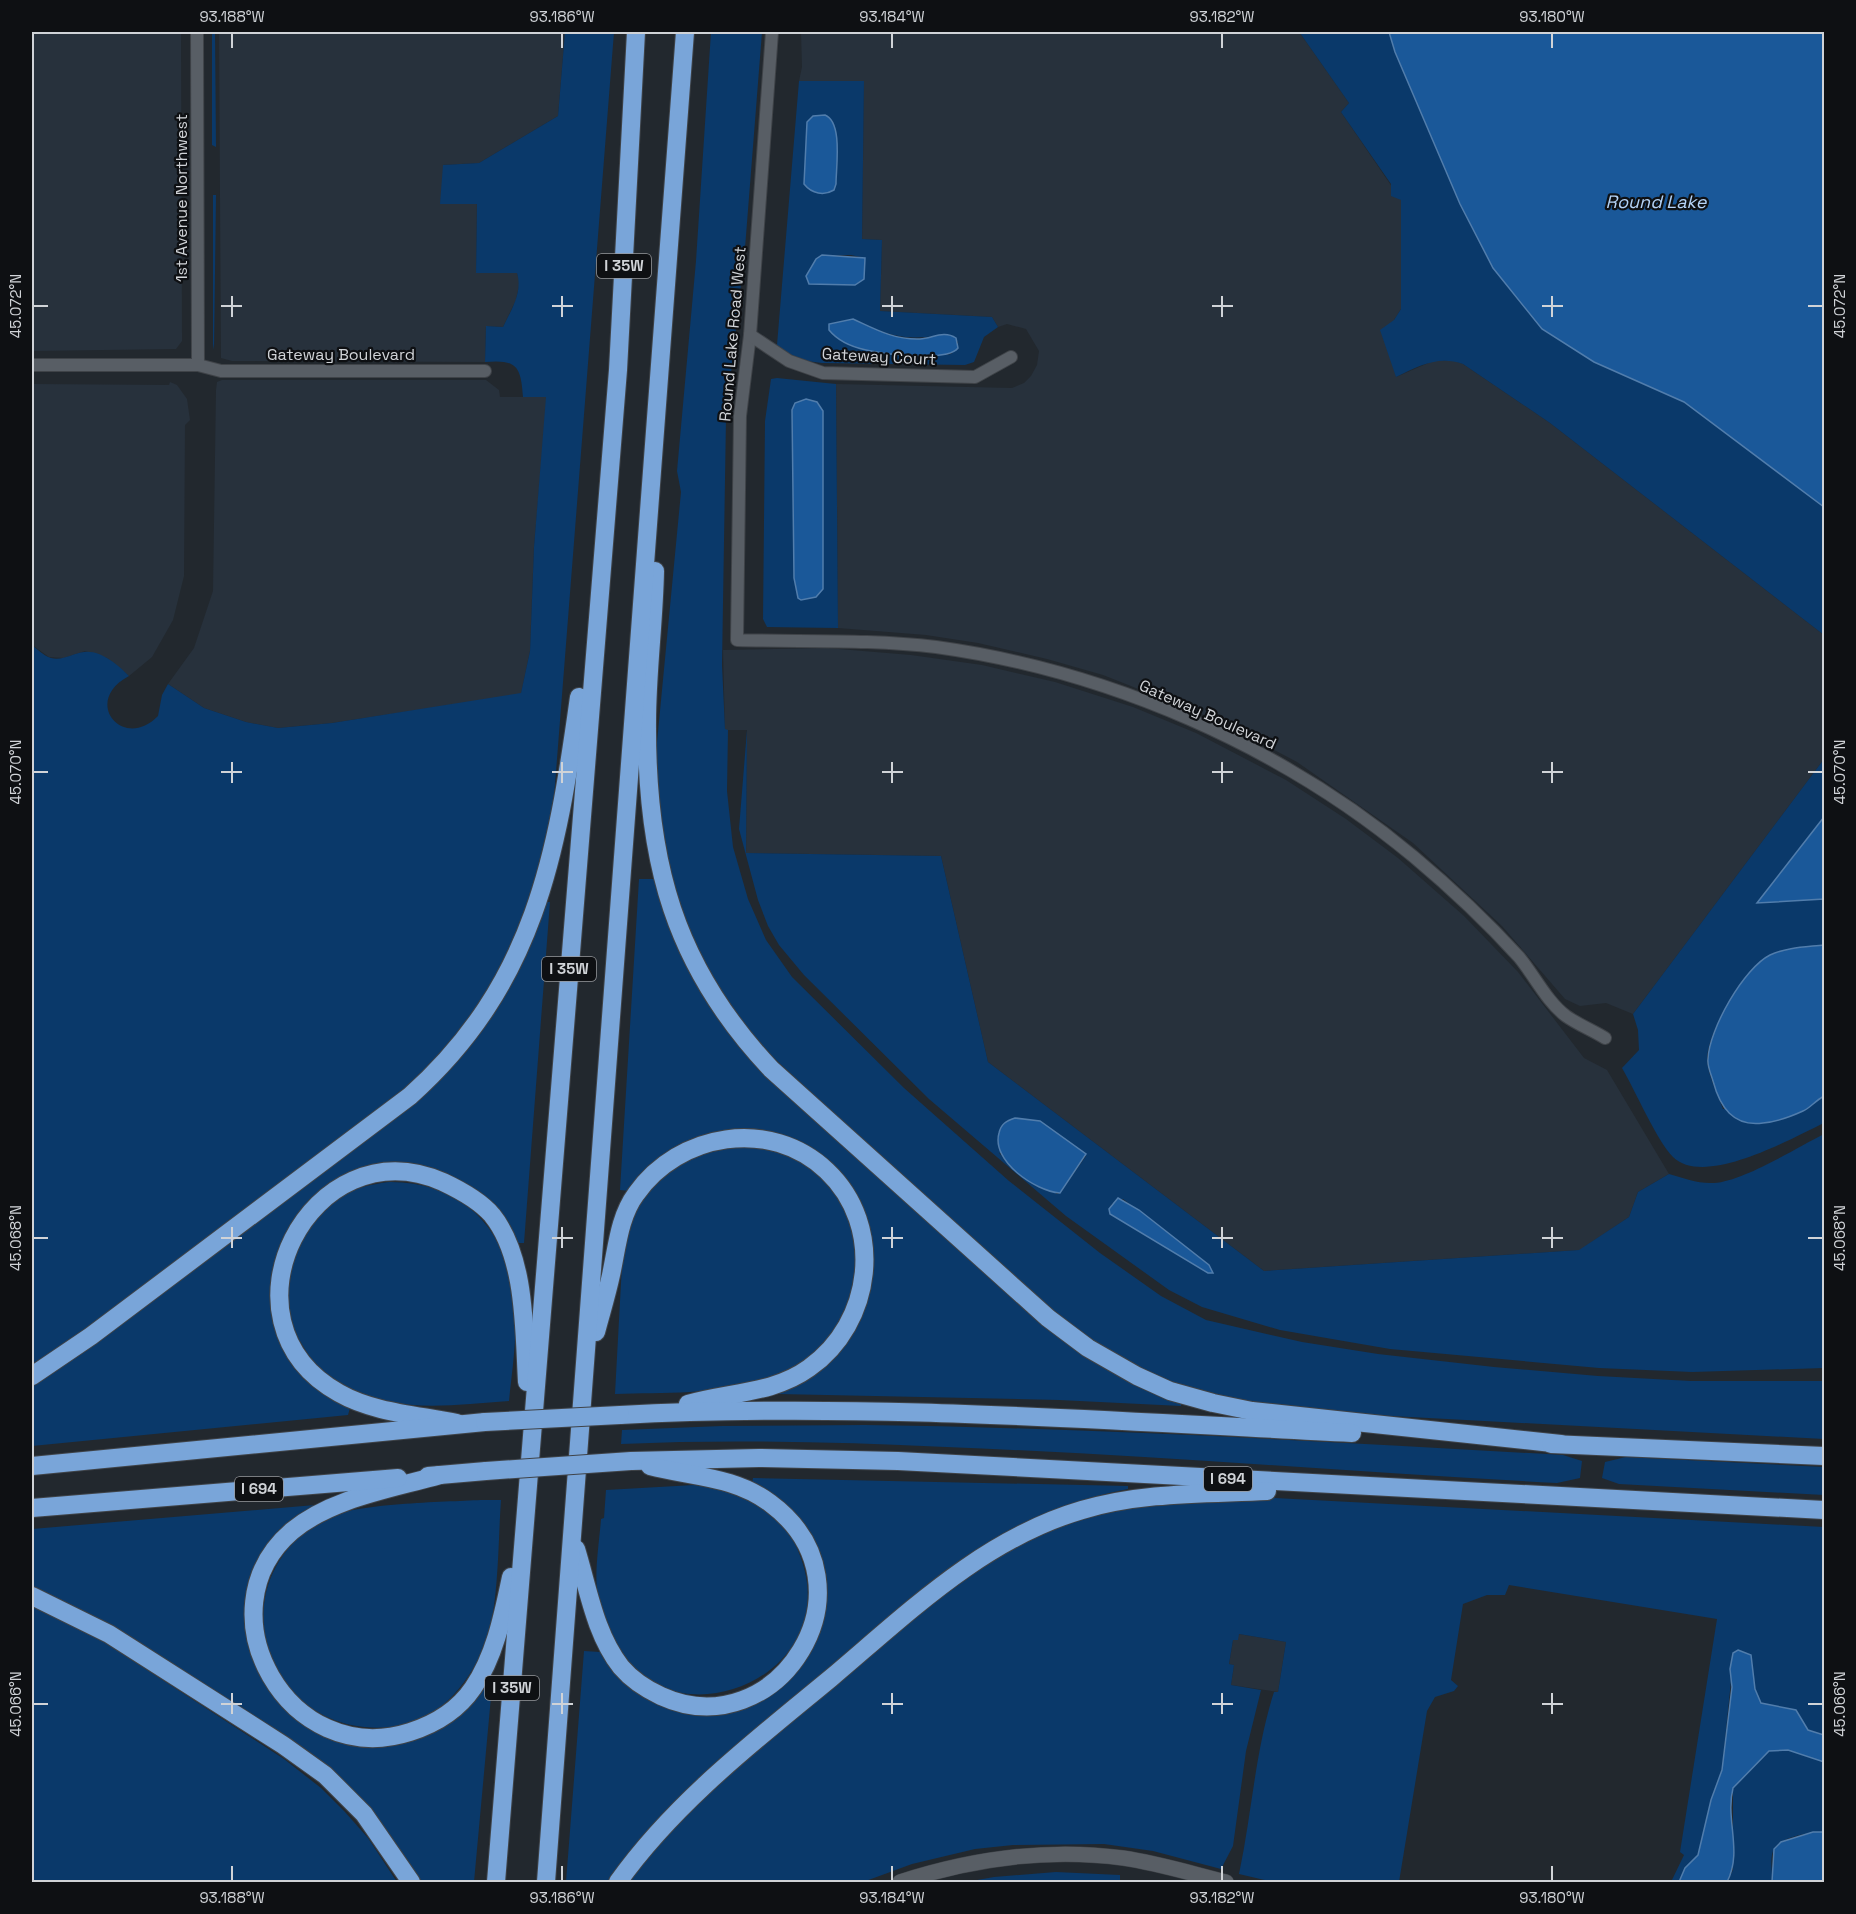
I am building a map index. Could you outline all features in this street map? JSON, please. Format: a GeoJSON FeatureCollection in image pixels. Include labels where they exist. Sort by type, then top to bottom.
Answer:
{"type":"FeatureCollection","features":[{"type":"Feature","properties":{"kind":"highway","name":"I 35W"},"geometry":{"type":"LineString","coordinates":[[496,1882],[618,370],[636,32]]}},
{"type":"Feature","properties":{"kind":"highway","name":"I 35W"},"geometry":{"type":"LineString","coordinates":[[546,1882],[685,32]]}},
{"type":"Feature","properties":{"kind":"highway"},"geometry":{"type":"LineString","coordinates":[[657,394],[654,631],[647,720],[652,816],[662,877],[675,923],[707,988],[741,1036],[798,1093],[1041,1311],[1088,1348],[1137,1376],[1190,1397],[1252,1411],[1561,1444]]}},
{"type":"Feature","properties":{"kind":"highway"},"geometry":{"type":"LineString","coordinates":[[32,1376],[91,1336],[410,1096],[448,1058],[502,985],[535,910],[559,822],[572,753],[608,500]]}},
{"type":"Feature","properties":{"kind":"highway"},"geometry":{"type":"LineString","coordinates":[[585,1372],[625,1215],[638,1191],[656,1171],[694,1146],[733,1138],[776,1143],[814,1161],[825,1169],[843,1190],[860,1226],[865,1269],[860,1299],[850,1323],[827,1353],[795,1376],[760,1390],[705,1399],[658,1413]]}},
{"type":"Feature","properties":{"kind":"highway"},"geometry":{"type":"LineString","coordinates":[[457,1423],[368,1405],[339,1393],[312,1375],[286,1335],[278,1296],[286,1249],[300,1225],[319,1203],[331,1193],[358,1180],[387,1172],[425,1176],[461,1191],[492,1215],[505,1240],[519,1281],[532,1439]]}},
{"type":"Feature","properties":{"kind":"highway"},"geometry":{"type":"LineString","coordinates":[[32,1466],[457,1423],[756,1410],[946,1413],[1824,1456]]}},
{"type":"Feature","properties":{"kind":"highway","name":"I 694"},"geometry":{"type":"LineString","coordinates":[[32,1508],[631,1461],[759,1458],[898,1461],[1824,1510]]}},
{"type":"Feature","properties":{"kind":"highway"},"geometry":{"type":"LineString","coordinates":[[573,1538],[606,1643],[623,1669],[641,1685],[655,1693],[683,1703],[699,1705],[731,1702],[768,1686],[795,1661],[810,1637],[818,1596],[817,1580],[808,1549],[792,1523],[770,1503],[730,1482],[674,1472],[631,1461]]}},
{"type":"Feature","properties":{"kind":"highway"},"geometry":{"type":"LineString","coordinates":[[440,1475],[323,1511],[290,1533],[274,1550],[264,1568],[254,1614],[256,1641],[263,1663],[290,1705],[321,1725],[357,1736],[396,1736],[438,1720],[466,1697],[486,1665],[498,1632],[527,1493]]}},
{"type":"Feature","properties":{"kind":"highway"},"geometry":{"type":"LineString","coordinates":[[618,1882],[664,1826],[731,1763],[933,1593],[971,1564],[1018,1535],[1082,1510],[1133,1498],[1354,1485]]}},
{"type":"Feature","properties":{"kind":"highway"},"geometry":{"type":"LineString","coordinates":[[32,1596],[109,1635],[283,1745],[325,1775],[364,1814],[411,1882]]}},
{"type":"Feature","properties":{"kind":"street","name":"1st Avenue Northwest"},"geometry":{"type":"LineString","coordinates":[[197,32],[198,365]]}},
{"type":"Feature","properties":{"kind":"street","name":"Round Lake Road West"},"geometry":{"type":"LineString","coordinates":[[736,640],[740,416],[750,335],[772,32]]}},
{"type":"Feature","properties":{"kind":"street","name":"Gateway Court"},"geometry":{"type":"LineString","coordinates":[[750,335],[789,361],[823,373],[975,377],[1011,357]]}},
{"type":"Feature","properties":{"kind":"street","name":"Gateway Boulevard"},"geometry":{"type":"LineString","coordinates":[[32,365],[198,365],[221,370],[485,370]]}},
{"type":"Feature","properties":{"kind":"street","name":"Gateway Boulevard"},"geometry":{"type":"LineString","coordinates":[[736,640],[852,641],[936,647],[983,656],[1085,681],[1152,705],[1233,740],[1333,796],[1414,857],[1448,886],[1520,959],[1564,1015],[1605,1038]]}},
{"type":"Feature","properties":{"kind":"street"},"geometry":{"type":"LineString","coordinates":[[900,1882],[976,1863],[1016,1857],[1067,1854],[1124,1858],[1227,1882]]}},
{"type":"Feature","properties":{"kind":"shaded area"},"geometry":{"type":"Polygon","coordinates":[[[32,32],[181,32],[182,341],[176,349],[32,351],[32,32]]]}},
{"type":"Feature","properties":{"kind":"shaded area"},"geometry":{"type":"Polygon","coordinates":[[[212,32],[215,32],[216,147],[212,145],[212,32]]]}},
{"type":"Feature","properties":{"kind":"shaded area"},"geometry":{"type":"Polygon","coordinates":[[[219,32],[565,32],[558,116],[479,163],[443,165],[477,204],[476,272],[517,273],[520,282],[516,300],[503,327],[486,326],[485,362],[232,361],[221,358],[219,32]]]}},
{"type":"Feature","properties":{"kind":"shaded area"},"geometry":{"type":"Polygon","coordinates":[[[565,32],[614,32],[553,810],[531,894],[511,950],[483,1001],[460,1032],[414,1082],[32,1369],[32,645],[51,658],[80,653],[97,653],[120,667],[129,676],[115,686],[108,698],[108,709],[112,719],[121,726],[132,728],[145,726],[158,716],[162,695],[168,684],[204,708],[246,722],[278,728],[332,723],[521,693],[530,651],[534,547],[546,397],[523,397],[521,378],[515,367],[504,362],[485,362],[486,326],[503,327],[517,294],[517,273],[476,273],[477,204],[440,204],[443,165],[479,163],[558,116],[565,32]]]}},
{"type":"Feature","properties":{"kind":"shaded area"},"geometry":{"type":"Polygon","coordinates":[[[711,32],[762,32],[745,248],[726,418],[722,665],[725,729],[728,730],[727,791],[733,847],[748,899],[766,940],[792,977],[904,1088],[1009,1181],[1100,1253],[1161,1296],[1206,1320],[1302,1342],[1378,1354],[1494,1367],[1691,1381],[1824,1381],[1824,1439],[1298,1411],[1222,1399],[1155,1379],[1074,1331],[919,1193],[761,1046],[736,1016],[704,967],[681,918],[661,833],[655,763],[681,492],[677,471],[696,261],[711,32]]]}},
{"type":"Feature","properties":{"kind":"shaded area"},"geometry":{"type":"Polygon","coordinates":[[[801,32],[1300,33],[1349,103],[1341,112],[1401,200],[1402,299],[1401,309],[1394,320],[1396,377],[1433,361],[1452,360],[1463,364],[1550,423],[1824,635],[1824,759],[1633,1014],[1606,1003],[1580,1006],[1565,999],[1502,926],[1413,843],[1297,762],[1217,720],[1103,675],[1047,659],[978,643],[926,635],[838,628],[836,384],[1012,388],[1024,383],[1031,376],[1037,365],[1039,351],[1026,329],[1007,324],[998,327],[992,317],[880,311],[882,240],[862,239],[864,82],[799,81],[802,67],[801,32]]]}},
{"type":"Feature","properties":{"kind":"shaded area"},"geometry":{"type":"Polygon","coordinates":[[[1292,32],[1389,32],[1395,52],[1460,204],[1594,362],[1684,402],[1824,507],[1824,635],[1550,423],[1463,364],[1437,361],[1396,377],[1380,330],[1394,320],[1401,309],[1401,200],[1391,196],[1391,184],[1341,112],[1349,103],[1300,33],[1292,34],[1292,32]]]}},
{"type":"Feature","properties":{"kind":"shaded area"},"geometry":{"type":"Polygon","coordinates":[[[799,81],[864,81],[862,239],[882,240],[880,311],[992,317],[998,327],[984,337],[974,362],[965,365],[822,363],[776,357],[799,81]],[[851,255],[820,256],[806,276],[809,284],[855,285],[864,279],[865,258],[851,255]],[[853,319],[865,350],[945,355],[951,354],[958,348],[958,342],[946,334],[920,337],[898,336],[877,330],[853,319]]]}},
{"type":"Feature","properties":{"kind":"shaded area"},"geometry":{"type":"Polygon","coordinates":[[[213,195],[216,195],[214,350],[213,344],[213,195]]]}},
{"type":"Feature","properties":{"kind":"shaded area"},"geometry":{"type":"Polygon","coordinates":[[[771,379],[836,384],[838,628],[767,627],[763,619],[765,421],[771,379]],[[792,410],[794,578],[798,598],[792,410]]]}},
{"type":"Feature","properties":{"kind":"shaded area"},"geometry":{"type":"Polygon","coordinates":[[[222,380],[486,380],[499,390],[500,397],[547,397],[534,547],[530,651],[521,694],[332,723],[278,728],[246,722],[204,708],[168,684],[194,648],[213,591],[216,390],[217,382],[222,380]]]}},
{"type":"Feature","properties":{"kind":"shaded area"},"geometry":{"type":"Polygon","coordinates":[[[170,382],[177,385],[187,399],[190,420],[185,425],[184,576],[173,620],[152,657],[129,676],[107,658],[85,651],[64,658],[49,657],[32,645],[32,384],[169,385],[170,382]]]}},
{"type":"Feature","properties":{"kind":"shaded area"},"geometry":{"type":"Polygon","coordinates":[[[827,648],[911,655],[982,665],[1055,682],[1133,707],[1196,733],[1286,780],[1346,819],[1398,858],[1464,916],[1518,972],[1584,1058],[1607,1070],[1669,1174],[1638,1192],[1629,1217],[1580,1250],[1264,1271],[988,1062],[941,856],[746,853],[747,730],[725,730],[723,650],[827,648]]]}},
{"type":"Feature","properties":{"kind":"shaded area"},"geometry":{"type":"Polygon","coordinates":[[[747,730],[746,853],[941,856],[988,1062],[1264,1271],[1579,1250],[1629,1217],[1638,1192],[1669,1174],[1702,1183],[1726,1181],[1755,1170],[1824,1134],[1824,1368],[1692,1372],[1599,1368],[1390,1349],[1280,1330],[1202,1307],[1169,1290],[1066,1216],[929,1099],[804,975],[779,945],[768,926],[758,900],[739,829],[747,730]],[[999,1153],[1030,1181],[1057,1194],[1086,1156],[999,1153]],[[1123,1199],[1112,1204],[1109,1211],[1213,1273],[1209,1265],[1123,1199]]]}},
{"type":"Feature","properties":{"kind":"shaded area"},"geometry":{"type":"Polygon","coordinates":[[[1824,759],[1824,817],[1758,902],[1824,899],[1824,945],[1783,951],[1760,963],[1739,987],[1720,1018],[1713,1033],[1707,1060],[1711,1079],[1723,1109],[1812,1102],[1824,1096],[1824,1123],[1771,1149],[1726,1164],[1706,1167],[1687,1165],[1673,1157],[1667,1149],[1653,1128],[1622,1068],[1639,1050],[1638,1030],[1633,1014],[1824,759]]]}},
{"type":"Feature","properties":{"kind":"shaded area"},"geometry":{"type":"Polygon","coordinates":[[[639,879],[656,879],[714,1008],[1043,1323],[1181,1402],[1181,1406],[1059,1400],[778,1394],[778,1390],[814,1372],[871,1274],[828,1164],[729,1131],[694,1138],[669,1152],[630,1191],[620,1190],[639,879]]]}},
{"type":"Feature","properties":{"kind":"shaded area"},"geometry":{"type":"Polygon","coordinates":[[[544,902],[550,902],[524,1243],[510,1243],[504,1226],[416,1168],[311,1200],[293,1223],[276,1264],[272,1289],[273,1313],[280,1337],[291,1358],[307,1378],[350,1408],[348,1415],[32,1446],[32,1382],[451,1065],[544,902]]]}},
{"type":"Feature","properties":{"kind":"shaded area"},"geometry":{"type":"Polygon","coordinates":[[[746,1145],[794,1159],[812,1169],[838,1196],[849,1220],[856,1246],[856,1272],[851,1298],[841,1323],[825,1344],[805,1361],[783,1373],[760,1381],[712,1390],[615,1394],[623,1246],[637,1207],[663,1174],[709,1149],[746,1145]]]}},
{"type":"Feature","properties":{"kind":"shaded area"},"geometry":{"type":"Polygon","coordinates":[[[389,1182],[416,1184],[441,1191],[462,1202],[480,1217],[494,1236],[505,1258],[512,1282],[515,1309],[515,1344],[509,1401],[425,1406],[364,1396],[344,1387],[325,1374],[311,1358],[291,1326],[286,1309],[288,1273],[294,1255],[313,1222],[338,1198],[356,1189],[389,1182]]]}},
{"type":"Feature","properties":{"kind":"shaded area"},"geometry":{"type":"Polygon","coordinates":[[[865,1425],[1127,1432],[1563,1455],[1582,1461],[1580,1478],[1557,1483],[1099,1454],[905,1445],[743,1441],[621,1444],[622,1430],[722,1426],[865,1425]]]}},
{"type":"Feature","properties":{"kind":"shaded area"},"geometry":{"type":"Polygon","coordinates":[[[1626,1457],[1824,1467],[1824,1495],[1619,1484],[1602,1478],[1605,1462],[1626,1457]]]}},
{"type":"Feature","properties":{"kind":"shaded area"},"geometry":{"type":"Polygon","coordinates":[[[753,1478],[1128,1486],[1128,1489],[1101,1495],[1050,1512],[1002,1535],[956,1563],[934,1579],[689,1788],[633,1848],[608,1882],[566,1882],[584,1651],[600,1652],[621,1679],[737,1706],[814,1638],[811,1539],[796,1516],[779,1499],[752,1483],[753,1478]]]}},
{"type":"Feature","properties":{"kind":"shaded area"},"geometry":{"type":"Polygon","coordinates":[[[694,1485],[739,1495],[765,1509],[777,1519],[795,1544],[808,1594],[798,1636],[772,1668],[736,1688],[694,1694],[654,1684],[620,1654],[599,1604],[596,1572],[606,1490],[694,1485]]]}},
{"type":"Feature","properties":{"kind":"shaded area"},"geometry":{"type":"Polygon","coordinates":[[[1220,1495],[1824,1527],[1824,1735],[1808,1730],[1796,1710],[1761,1703],[1755,1689],[1751,1655],[1731,1681],[1722,1770],[1711,1800],[1698,1856],[1685,1868],[1679,1882],[1671,1882],[1684,1855],[1680,1852],[1717,1619],[1509,1585],[1505,1595],[1487,1595],[1463,1604],[1451,1680],[1458,1686],[1454,1691],[1435,1697],[1427,1711],[1399,1882],[1273,1882],[1239,1874],[1262,1737],[1274,1692],[1278,1692],[1286,1642],[1239,1634],[1238,1640],[1233,1640],[1229,1664],[1234,1665],[1231,1685],[1261,1690],[1246,1751],[1233,1846],[1221,1869],[1153,1851],[1104,1844],[1013,1845],[975,1849],[912,1864],[863,1882],[624,1882],[664,1829],[969,1569],[1083,1513],[1220,1495]]]}},
{"type":"Feature","properties":{"kind":"shaded area"},"geometry":{"type":"Polygon","coordinates":[[[501,1500],[493,1616],[484,1648],[459,1689],[436,1710],[423,1718],[392,1727],[349,1724],[313,1709],[286,1684],[269,1652],[263,1616],[270,1580],[290,1547],[324,1519],[338,1514],[377,1506],[501,1500]]]}},
{"type":"Feature","properties":{"kind":"shaded area"},"geometry":{"type":"Polygon","coordinates":[[[315,1505],[315,1510],[261,1562],[260,1671],[270,1691],[284,1708],[306,1725],[329,1737],[386,1744],[483,1685],[492,1686],[474,1882],[415,1882],[340,1782],[32,1592],[32,1529],[315,1505]]]}},
{"type":"Feature","properties":{"kind":"shaded area"},"geometry":{"type":"Polygon","coordinates":[[[32,1603],[81,1627],[284,1759],[321,1788],[345,1812],[368,1838],[397,1882],[32,1882],[32,1603]]]}},
{"type":"Feature","properties":{"kind":"shaded area"},"geometry":{"type":"Polygon","coordinates":[[[1239,1634],[1286,1642],[1278,1692],[1231,1685],[1234,1665],[1229,1664],[1233,1640],[1239,1634]]]}},
{"type":"Feature","properties":{"kind":"shaded area"},"geometry":{"type":"Polygon","coordinates":[[[1788,1750],[1824,1762],[1824,1832],[1797,1836],[1778,1845],[1772,1857],[1772,1882],[1727,1882],[1733,1870],[1733,1788],[1769,1751],[1788,1750]]]}},
{"type":"Feature","properties":{"kind":"shaded area"},"geometry":{"type":"Polygon","coordinates":[[[1056,1872],[1120,1875],[1120,1882],[966,1882],[994,1877],[1056,1872]]]}},
{"type":"Feature","properties":{"kind":"water","name":"Round Lake"},"geometry":{"type":"Polygon","coordinates":[[[1389,32],[1824,32],[1824,507],[1684,402],[1594,362],[1542,329],[1493,268],[1460,204],[1395,52],[1389,32]]]}},
{"type":"Feature","properties":{"kind":"water"},"geometry":{"type":"Polygon","coordinates":[[[825,115],[831,119],[836,135],[836,184],[834,190],[822,193],[814,192],[804,184],[807,122],[813,116],[825,115]]]}},
{"type":"Feature","properties":{"kind":"water"},"geometry":{"type":"Polygon","coordinates":[[[822,255],[865,258],[864,279],[855,285],[809,284],[806,276],[816,259],[822,255]]]}},
{"type":"Feature","properties":{"kind":"water"},"geometry":{"type":"Polygon","coordinates":[[[853,319],[902,338],[952,336],[956,338],[958,348],[942,355],[929,356],[900,355],[861,349],[841,340],[829,330],[829,324],[853,319]]]}},
{"type":"Feature","properties":{"kind":"water"},"geometry":{"type":"Polygon","coordinates":[[[806,399],[817,402],[823,411],[823,589],[816,597],[801,600],[798,598],[794,578],[792,410],[795,403],[806,399]]]}},
{"type":"Feature","properties":{"kind":"water"},"geometry":{"type":"Polygon","coordinates":[[[1824,817],[1824,899],[1757,903],[1824,817]]]}},
{"type":"Feature","properties":{"kind":"water"},"geometry":{"type":"Polygon","coordinates":[[[1824,945],[1824,1096],[1794,1115],[1768,1122],[1744,1122],[1724,1107],[1708,1064],[1710,1046],[1721,1016],[1749,973],[1770,955],[1783,950],[1824,945]]]}},
{"type":"Feature","properties":{"kind":"water"},"geometry":{"type":"Polygon","coordinates":[[[1015,1118],[1040,1121],[1086,1154],[1060,1193],[1028,1181],[1008,1164],[1002,1154],[998,1144],[1001,1127],[1015,1118]]]}},
{"type":"Feature","properties":{"kind":"water"},"geometry":{"type":"Polygon","coordinates":[[[1118,1198],[1139,1210],[1209,1265],[1213,1273],[1208,1273],[1110,1214],[1109,1209],[1118,1198]]]}},
{"type":"Feature","properties":{"kind":"water"},"geometry":{"type":"Polygon","coordinates":[[[1738,1650],[1751,1655],[1755,1689],[1761,1703],[1796,1710],[1808,1730],[1824,1735],[1824,1762],[1788,1750],[1769,1751],[1733,1788],[1731,1812],[1734,1859],[1727,1882],[1679,1882],[1685,1868],[1698,1855],[1711,1800],[1722,1770],[1732,1687],[1730,1669],[1733,1653],[1738,1650]]]}},
{"type":"Feature","properties":{"kind":"water"},"geometry":{"type":"Polygon","coordinates":[[[1813,1832],[1824,1832],[1824,1882],[1772,1882],[1774,1849],[1781,1842],[1813,1832]]]}}]}
